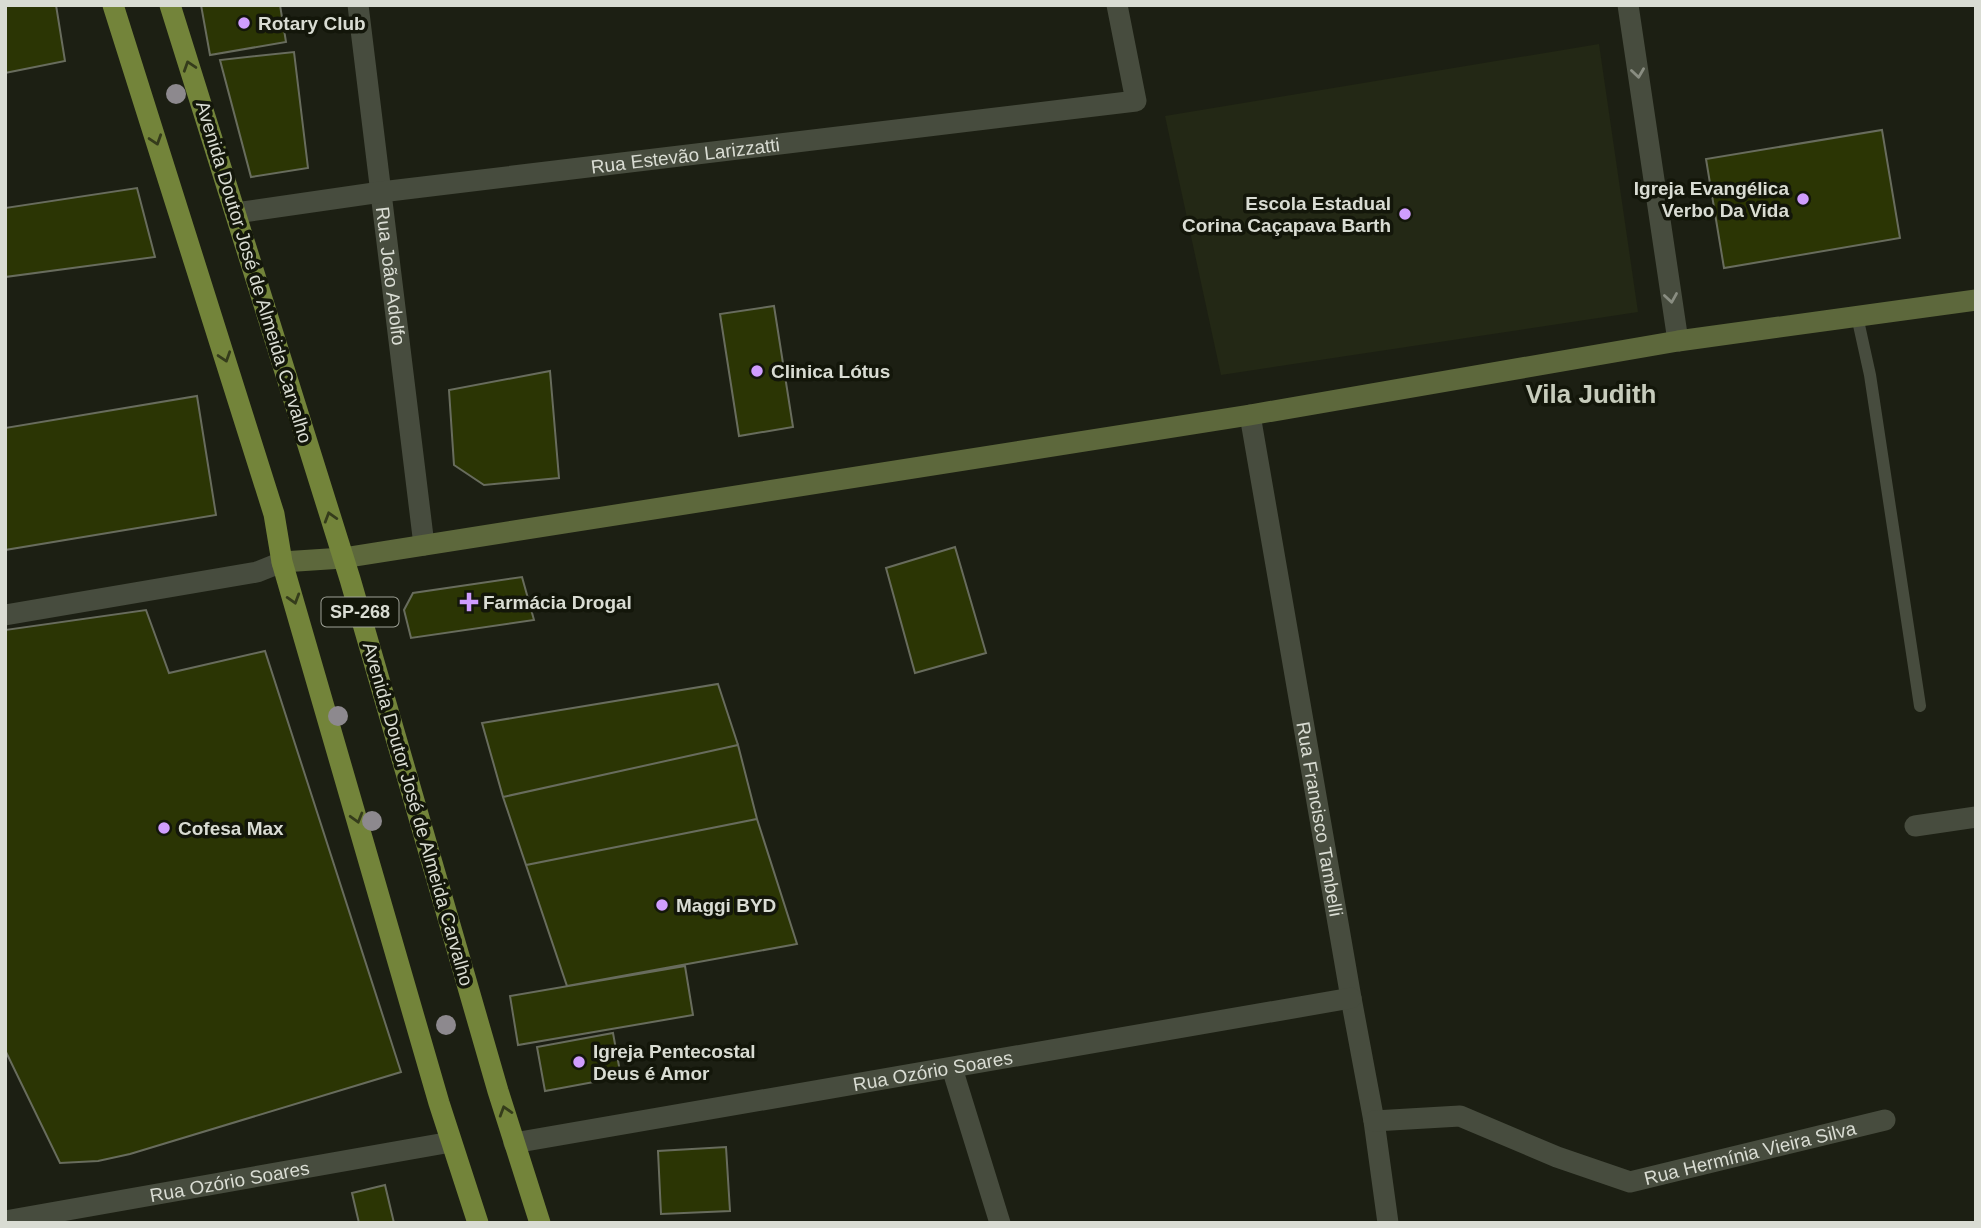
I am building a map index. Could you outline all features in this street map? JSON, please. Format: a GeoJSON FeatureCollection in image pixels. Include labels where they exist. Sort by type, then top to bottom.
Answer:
{"type":"FeatureCollection","features":[{"type":"Feature","properties":{"kind":"main road","name":"SP-268"},"geometry":{"type":"LineString","coordinates":[[113,5],[274,514],[282,562],[451,1142],[478,1223]]}},
{"type":"Feature","properties":{"kind":"main road","name":"Avenida Doutor José de Almeida Carvalho"},"geometry":{"type":"LineString","coordinates":[[170,5],[343,558],[514,1143],[540,1223]]}},
{"type":"Feature","properties":{"kind":"street","name":"Rua João Adolfo"},"geometry":{"type":"LineString","coordinates":[[358,5],[424,545]]}},
{"type":"Feature","properties":{"kind":"street","name":"Rua Estevão Larizzatti"},"geometry":{"type":"LineString","coordinates":[[236,212],[381,192],[1136,101],[1117,5]]}},
{"type":"Feature","properties":{"kind":"street"},"geometry":{"type":"LineString","coordinates":[[1628,5],[1678,341]]}},
{"type":"Feature","properties":{"kind":"street"},"geometry":{"type":"LineString","coordinates":[[5,615],[257,572],[282,562],[343,558],[1250,415],[1678,341],[1976,300]]}},
{"type":"Feature","properties":{"kind":"street","name":"Rua Francisco Tambelli"},"geometry":{"type":"LineString","coordinates":[[1250,415],[1374,1121],[1388,1223]]}},
{"type":"Feature","properties":{"kind":"street"},"geometry":{"type":"LineString","coordinates":[[1915,827],[1976,817]]}},
{"type":"Feature","properties":{"kind":"street","name":"Rua Ozório Soares"},"geometry":{"type":"LineString","coordinates":[[514,1143],[1351,998]]}},
{"type":"Feature","properties":{"kind":"street"},"geometry":{"type":"LineString","coordinates":[[951,1068],[1000,1223]]}},
{"type":"Feature","properties":{"kind":"street","name":"Rua Hermínia Vieira Silva"},"geometry":{"type":"LineString","coordinates":[[1374,1121],[1460,1116],[1557,1157],[1630,1182],[1885,1120]]}},
{"type":"Feature","properties":{"kind":"street","name":"Rua Ozório Soares"},"geometry":{"type":"LineString","coordinates":[[5,1221],[451,1142]]}},
{"type":"Feature","properties":{"kind":"lane"},"geometry":{"type":"LineString","coordinates":[[1857,316],[1870,375],[1920,706]]}},
{"type":"Feature","properties":{"kind":"shaded area","name":"Escola Estadual Corina Caçapava Barth"},"geometry":{"type":"Polygon","coordinates":[[[1599,44],[1638,312],[1221,375],[1165,116],[1599,44]]]}},
{"type":"Feature","properties":{"kind":"building"},"geometry":{"type":"Polygon","coordinates":[[[5,5],[56,5],[65,61],[5,73],[5,5]]]}},
{"type":"Feature","properties":{"kind":"building","name":"Rotary Club"},"geometry":{"type":"Polygon","coordinates":[[[201,5],[280,5],[286,42],[210,55],[201,5]]]}},
{"type":"Feature","properties":{"kind":"building"},"geometry":{"type":"Polygon","coordinates":[[[294,52],[308,168],[251,177],[220,60],[294,52]]]}},
{"type":"Feature","properties":{"kind":"building","name":"Igreja Evangélica Verbo Da Vida"},"geometry":{"type":"Polygon","coordinates":[[[1882,130],[1900,238],[1724,268],[1706,159],[1882,130]]]}},
{"type":"Feature","properties":{"kind":"building"},"geometry":{"type":"Polygon","coordinates":[[[137,188],[155,257],[5,277],[5,208],[137,188]]]}},
{"type":"Feature","properties":{"kind":"building","name":"Clinica Lótus"},"geometry":{"type":"Polygon","coordinates":[[[774,306],[793,427],[739,436],[720,314],[774,306]]]}},
{"type":"Feature","properties":{"kind":"building"},"geometry":{"type":"Polygon","coordinates":[[[550,371],[559,478],[484,485],[454,465],[449,390],[550,371]]]}},
{"type":"Feature","properties":{"kind":"building"},"geometry":{"type":"Polygon","coordinates":[[[197,396],[216,515],[5,550],[5,428],[197,396]]]}},
{"type":"Feature","properties":{"kind":"building"},"geometry":{"type":"Polygon","coordinates":[[[955,547],[986,653],[915,673],[886,568],[955,547]]]}},
{"type":"Feature","properties":{"kind":"building","name":"Farmácia Drogal"},"geometry":{"type":"Polygon","coordinates":[[[522,577],[534,620],[411,638],[404,610],[413,593],[522,577]]]}},
{"type":"Feature","properties":{"kind":"building","name":"Cofesa Max"},"geometry":{"type":"Polygon","coordinates":[[[146,610],[169,673],[265,651],[401,1072],[130,1154],[98,1161],[60,1163],[5,1050],[5,630],[146,610]]]}},
{"type":"Feature","properties":{"kind":"building"},"geometry":{"type":"Polygon","coordinates":[[[718,684],[738,745],[503,797],[482,723],[718,684]]]}},
{"type":"Feature","properties":{"kind":"building"},"geometry":{"type":"Polygon","coordinates":[[[738,745],[757,819],[526,865],[503,797],[738,745]]]}},
{"type":"Feature","properties":{"kind":"building","name":"Maggi BYD"},"geometry":{"type":"Polygon","coordinates":[[[757,819],[797,944],[567,986],[526,865],[757,819]]]}},
{"type":"Feature","properties":{"kind":"building"},"geometry":{"type":"Polygon","coordinates":[[[685,966],[693,1015],[518,1045],[510,996],[685,966]]]}},
{"type":"Feature","properties":{"kind":"building","name":"Igreja Pentecostal Deus é Amor"},"geometry":{"type":"Polygon","coordinates":[[[613,1033],[621,1077],[545,1091],[537,1047],[613,1033]]]}},
{"type":"Feature","properties":{"kind":"building"},"geometry":{"type":"Polygon","coordinates":[[[726,1147],[730,1211],[661,1214],[658,1151],[726,1147]]]}},
{"type":"Feature","properties":{"kind":"building"},"geometry":{"type":"Polygon","coordinates":[[[385,1185],[394,1223],[359,1223],[352,1193],[385,1185]]]}},
{"type":"Feature","properties":{"kind":"place","name":"Rotary Club"},"geometry":{"type":"Point","coordinates":[244,23]}},
{"type":"Feature","properties":{"kind":"place","name":"Igreja Evangélica Verbo Da Vida"},"geometry":{"type":"Point","coordinates":[1803,199]}},
{"type":"Feature","properties":{"kind":"place","name":"Escola Estadual Corina Caçapava Barth"},"geometry":{"type":"Point","coordinates":[1405,214]}},
{"type":"Feature","properties":{"kind":"place","name":"Clinica Lótus"},"geometry":{"type":"Point","coordinates":[757,371]}},
{"type":"Feature","properties":{"kind":"place","name":"Farmácia Drogal"},"geometry":{"type":"Point","coordinates":[469,602]}},
{"type":"Feature","properties":{"kind":"place","name":"Cofesa Max"},"geometry":{"type":"Point","coordinates":[164,828]}},
{"type":"Feature","properties":{"kind":"place","name":"Maggi BYD"},"geometry":{"type":"Point","coordinates":[662,905]}},
{"type":"Feature","properties":{"kind":"place","name":"Igreja Pentecostal Deus é Amor"},"geometry":{"type":"Point","coordinates":[579,1062]}},
{"type":"Feature","properties":{"kind":"district","name":"Vila Judith"},"geometry":{"type":"Point","coordinates":[1591,394]}}]}
